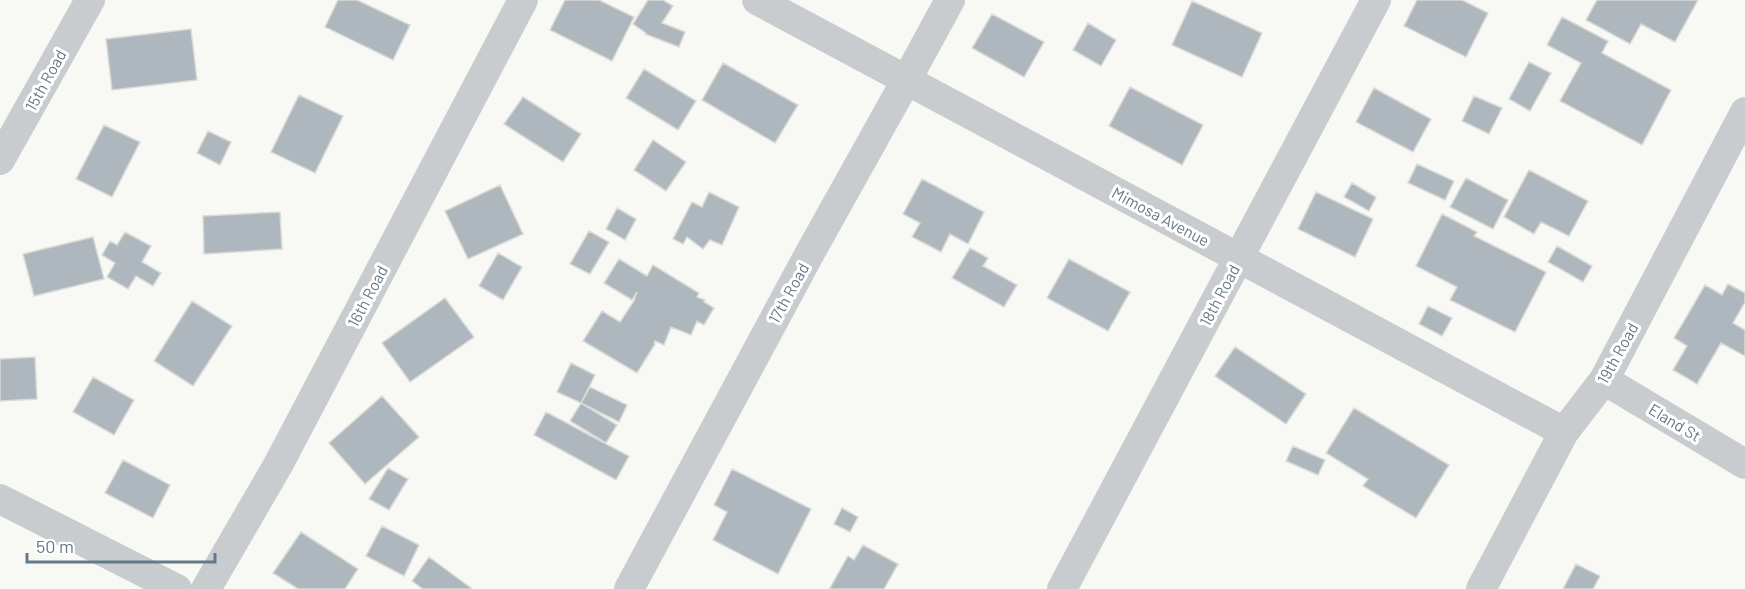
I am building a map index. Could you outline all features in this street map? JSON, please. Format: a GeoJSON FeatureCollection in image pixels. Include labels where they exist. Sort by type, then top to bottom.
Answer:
{"type":"FeatureCollection","features":[{"type":"Feature","properties":{"kind":"street","name":"15th Road"},"geometry":{"type":"LineString","coordinates":[[0,160],[90,0]]}},
{"type":"Feature","properties":{"kind":"street","name":"16th Road"},"geometry":{"type":"LineString","coordinates":[[206,589],[278,465],[523,0]]}},
{"type":"Feature","properties":{"kind":"street","name":"Mimosa Avenue"},"geometry":{"type":"LineString","coordinates":[[757,0],[1564,432]]}},
{"type":"Feature","properties":{"kind":"street","name":"17th Road"},"geometry":{"type":"LineString","coordinates":[[629,589],[800,271],[950,0]]}},
{"type":"Feature","properties":{"kind":"street","name":"18th Road"},"geometry":{"type":"LineString","coordinates":[[1062,589],[1376,0]]}},
{"type":"Feature","properties":{"kind":"street","name":"19th Road"},"geometry":{"type":"LineString","coordinates":[[1480,589],[1564,432],[1604,380],[1745,112]]}},
{"type":"Feature","properties":{"kind":"street","name":"Eland St"},"geometry":{"type":"LineString","coordinates":[[1604,380],[1745,464]]}},
{"type":"Feature","properties":{"kind":"street"},"geometry":{"type":"LineString","coordinates":[[0,499],[177,589]]}},
{"type":"Feature","properties":{"kind":"building"},"geometry":{"type":"Polygon","coordinates":[[[338,0],[357,0],[410,25],[393,60],[325,27],[338,0]]]}},
{"type":"Feature","properties":{"kind":"building"},"geometry":{"type":"Polygon","coordinates":[[[565,0],[599,0],[634,17],[612,61],[550,30],[565,0]]]}},
{"type":"Feature","properties":{"kind":"building"},"geometry":{"type":"Polygon","coordinates":[[[648,0],[663,0],[673,6],[662,23],[685,32],[679,47],[645,34],[633,24],[648,0]]]}},
{"type":"Feature","properties":{"kind":"building"},"geometry":{"type":"Polygon","coordinates":[[[1417,0],[1462,0],[1488,13],[1466,57],[1404,26],[1417,0]]]}},
{"type":"Feature","properties":{"kind":"building"},"geometry":{"type":"Polygon","coordinates":[[[1597,0],[1698,0],[1675,42],[1641,24],[1630,44],[1586,20],[1597,0]]]}},
{"type":"Feature","properties":{"kind":"building"},"geometry":{"type":"Polygon","coordinates":[[[1192,1],[1262,33],[1242,77],[1172,45],[1192,1]]]}},
{"type":"Feature","properties":{"kind":"building"},"geometry":{"type":"Polygon","coordinates":[[[992,14],[1044,42],[1024,77],[972,48],[992,14]]]}},
{"type":"Feature","properties":{"kind":"building"},"geometry":{"type":"Polygon","coordinates":[[[1562,17],[1608,41],[1602,53],[1671,90],[1642,145],[1560,101],[1581,63],[1547,45],[1562,17]]]}},
{"type":"Feature","properties":{"kind":"building"},"geometry":{"type":"Polygon","coordinates":[[[1088,23],[1116,40],[1101,66],[1073,50],[1088,23]]]}},
{"type":"Feature","properties":{"kind":"building"},"geometry":{"type":"Polygon","coordinates":[[[191,29],[197,80],[112,90],[106,39],[191,29]]]}},
{"type":"Feature","properties":{"kind":"building"},"geometry":{"type":"Polygon","coordinates":[[[1529,62],[1551,73],[1530,111],[1509,99],[1529,62]]]}},
{"type":"Feature","properties":{"kind":"building"},"geometry":{"type":"Polygon","coordinates":[[[723,63],[798,105],[775,143],[702,100],[723,63]]]}},
{"type":"Feature","properties":{"kind":"building"},"geometry":{"type":"Polygon","coordinates":[[[644,69],[696,101],[678,130],[626,98],[644,69]]]}},
{"type":"Feature","properties":{"kind":"building"},"geometry":{"type":"Polygon","coordinates":[[[1130,87],[1203,125],[1182,165],[1109,126],[1130,87]]]}},
{"type":"Feature","properties":{"kind":"building"},"geometry":{"type":"Polygon","coordinates":[[[1374,88],[1431,119],[1413,152],[1356,122],[1374,88]]]}},
{"type":"Feature","properties":{"kind":"building"},"geometry":{"type":"Polygon","coordinates":[[[299,95],[343,116],[315,173],[271,152],[299,95]]]}},
{"type":"Feature","properties":{"kind":"building"},"geometry":{"type":"Polygon","coordinates":[[[1474,96],[1502,108],[1489,134],[1462,121],[1474,96]]]}},
{"type":"Feature","properties":{"kind":"building"},"geometry":{"type":"Polygon","coordinates":[[[523,97],[581,134],[563,162],[504,124],[523,97]]]}},
{"type":"Feature","properties":{"kind":"building"},"geometry":{"type":"Polygon","coordinates":[[[104,125],[140,142],[112,197],[76,179],[104,125]]]}},
{"type":"Feature","properties":{"kind":"building"},"geometry":{"type":"Polygon","coordinates":[[[208,131],[231,142],[220,165],[197,153],[208,131]]]}},
{"type":"Feature","properties":{"kind":"building"},"geometry":{"type":"Polygon","coordinates":[[[653,140],[686,162],[666,191],[634,170],[653,140]]]}},
{"type":"Feature","properties":{"kind":"building"},"geometry":{"type":"Polygon","coordinates":[[[1417,164],[1454,181],[1445,200],[1408,183],[1417,164]]]}},
{"type":"Feature","properties":{"kind":"building"},"geometry":{"type":"Polygon","coordinates":[[[1529,170],[1588,201],[1569,236],[1541,222],[1534,234],[1504,217],[1529,170]]]}},
{"type":"Feature","properties":{"kind":"building"},"geometry":{"type":"Polygon","coordinates":[[[1466,178],[1508,200],[1493,229],[1450,207],[1466,178]]]}},
{"type":"Feature","properties":{"kind":"building"},"geometry":{"type":"Polygon","coordinates":[[[922,179],[984,212],[968,244],[950,234],[941,252],[912,237],[920,223],[903,214],[922,179]]]}},
{"type":"Feature","properties":{"kind":"building"},"geometry":{"type":"Polygon","coordinates":[[[1352,183],[1376,197],[1369,211],[1344,197],[1352,183]]]}},
{"type":"Feature","properties":{"kind":"building"},"geometry":{"type":"Polygon","coordinates":[[[500,185],[523,234],[468,259],[445,211],[500,185]]]}},
{"type":"Feature","properties":{"kind":"building"},"geometry":{"type":"Polygon","coordinates":[[[709,192],[739,207],[722,245],[710,240],[703,249],[687,237],[683,244],[673,239],[692,202],[702,207],[709,192]]]}},
{"type":"Feature","properties":{"kind":"building"},"geometry":{"type":"Polygon","coordinates":[[[1316,192],[1373,219],[1355,257],[1298,229],[1316,192]]]}},
{"type":"Feature","properties":{"kind":"building"},"geometry":{"type":"Polygon","coordinates":[[[617,208],[636,219],[625,240],[606,229],[617,208]]]}},
{"type":"Feature","properties":{"kind":"building"},"geometry":{"type":"Polygon","coordinates":[[[280,212],[282,249],[204,254],[203,216],[280,212]]]}},
{"type":"Feature","properties":{"kind":"building"},"geometry":{"type":"Polygon","coordinates":[[[1442,214],[1477,232],[1474,236],[1546,272],[1515,332],[1450,300],[1457,287],[1416,266],[1442,214]]]}},
{"type":"Feature","properties":{"kind":"building"},"geometry":{"type":"Polygon","coordinates":[[[589,231],[609,242],[590,274],[570,264],[589,231]]]}},
{"type":"Feature","properties":{"kind":"building"},"geometry":{"type":"Polygon","coordinates":[[[125,232],[151,246],[142,262],[161,273],[153,286],[136,276],[128,289],[107,277],[115,263],[102,255],[110,241],[117,245],[125,232]]]}},
{"type":"Feature","properties":{"kind":"building"},"geometry":{"type":"Polygon","coordinates":[[[93,237],[104,279],[34,296],[23,254],[93,237]]]}},
{"type":"Feature","properties":{"kind":"building"},"geometry":{"type":"Polygon","coordinates":[[[1557,246],[1592,266],[1583,282],[1548,262],[1557,246]]]}},
{"type":"Feature","properties":{"kind":"building"},"geometry":{"type":"Polygon","coordinates":[[[970,248],[988,258],[983,266],[1017,285],[1004,307],[952,278],[970,248]]]}},
{"type":"Feature","properties":{"kind":"building"},"geometry":{"type":"Polygon","coordinates":[[[498,253],[522,267],[503,300],[479,286],[498,253]]]}},
{"type":"Feature","properties":{"kind":"building"},"geometry":{"type":"Polygon","coordinates":[[[619,259],[647,276],[653,265],[699,293],[697,297],[705,300],[704,302],[714,308],[704,325],[697,321],[691,335],[671,327],[664,345],[655,341],[637,373],[583,341],[602,311],[620,322],[634,301],[637,292],[632,300],[604,283],[619,259]]]}},
{"type":"Feature","properties":{"kind":"building"},"geometry":{"type":"Polygon","coordinates":[[[1069,259],[1130,292],[1108,331],[1047,298],[1069,259]]]}},
{"type":"Feature","properties":{"kind":"building"},"geometry":{"type":"Polygon","coordinates":[[[1728,284],[1745,293],[1745,302],[1733,323],[1745,330],[1745,356],[1721,343],[1697,384],[1673,370],[1687,346],[1674,338],[1705,285],[1722,295],[1728,284]]]}},
{"type":"Feature","properties":{"kind":"building"},"geometry":{"type":"Polygon","coordinates":[[[445,298],[474,337],[410,382],[382,343],[445,298]]]}},
{"type":"Feature","properties":{"kind":"building"},"geometry":{"type":"Polygon","coordinates":[[[192,301],[232,326],[193,386],[154,361],[192,301]]]}},
{"type":"Feature","properties":{"kind":"building"},"geometry":{"type":"Polygon","coordinates":[[[1428,306],[1452,318],[1442,336],[1419,324],[1428,306]]]}},
{"type":"Feature","properties":{"kind":"building"},"geometry":{"type":"Polygon","coordinates":[[[1235,347],[1306,394],[1286,424],[1215,376],[1235,347]]]}},
{"type":"Feature","properties":{"kind":"building"},"geometry":{"type":"Polygon","coordinates":[[[35,357],[37,399],[0,401],[0,359],[35,357]]]}},
{"type":"Feature","properties":{"kind":"building"},"geometry":{"type":"Polygon","coordinates":[[[571,363],[595,375],[581,403],[557,392],[571,363]]]}},
{"type":"Feature","properties":{"kind":"building"},"geometry":{"type":"Polygon","coordinates":[[[93,377],[134,400],[114,435],[73,412],[93,377]]]}},
{"type":"Feature","properties":{"kind":"building"},"geometry":{"type":"Polygon","coordinates":[[[590,387],[627,405],[619,422],[581,403],[590,387]]]}},
{"type":"Feature","properties":{"kind":"building"},"geometry":{"type":"Polygon","coordinates":[[[382,396],[419,437],[365,484],[329,443],[382,396]]]}},
{"type":"Feature","properties":{"kind":"building"},"geometry":{"type":"Polygon","coordinates":[[[581,403],[617,425],[606,443],[570,421],[581,403]]]}},
{"type":"Feature","properties":{"kind":"building"},"geometry":{"type":"Polygon","coordinates":[[[1354,408],[1449,465],[1416,518],[1363,486],[1368,479],[1326,453],[1354,408]]]}},
{"type":"Feature","properties":{"kind":"building"},"geometry":{"type":"Polygon","coordinates":[[[546,412],[629,456],[616,480],[534,435],[546,412]]]}},
{"type":"Feature","properties":{"kind":"building"},"geometry":{"type":"Polygon","coordinates":[[[1293,446],[1325,460],[1318,475],[1286,461],[1293,446]]]}},
{"type":"Feature","properties":{"kind":"building"},"geometry":{"type":"Polygon","coordinates":[[[123,460],[170,485],[153,518],[105,493],[123,460]]]}},
{"type":"Feature","properties":{"kind":"building"},"geometry":{"type":"Polygon","coordinates":[[[388,468],[408,479],[389,510],[369,499],[388,468]]]}},
{"type":"Feature","properties":{"kind":"building"},"geometry":{"type":"Polygon","coordinates":[[[732,469],[811,509],[778,574],[713,540],[727,512],[714,505],[732,469]]]}},
{"type":"Feature","properties":{"kind":"building"},"geometry":{"type":"Polygon","coordinates":[[[842,508],[858,517],[850,532],[834,524],[842,508]]]}},
{"type":"Feature","properties":{"kind":"building"},"geometry":{"type":"Polygon","coordinates":[[[382,526],[419,545],[404,576],[366,556],[382,526]]]}},
{"type":"Feature","properties":{"kind":"building"},"geometry":{"type":"Polygon","coordinates":[[[301,532],[358,569],[345,589],[298,589],[273,573],[301,532]]]}},
{"type":"Feature","properties":{"kind":"building"},"geometry":{"type":"Polygon","coordinates":[[[863,545],[898,564],[884,589],[830,588],[848,556],[854,560],[863,545]]]}},
{"type":"Feature","properties":{"kind":"building"},"geometry":{"type":"Polygon","coordinates":[[[429,557],[471,588],[423,589],[412,581],[429,557]]]}},
{"type":"Feature","properties":{"kind":"building"},"geometry":{"type":"Polygon","coordinates":[[[1576,564],[1600,576],[1593,589],[1563,589],[1576,564]]]}}]}
